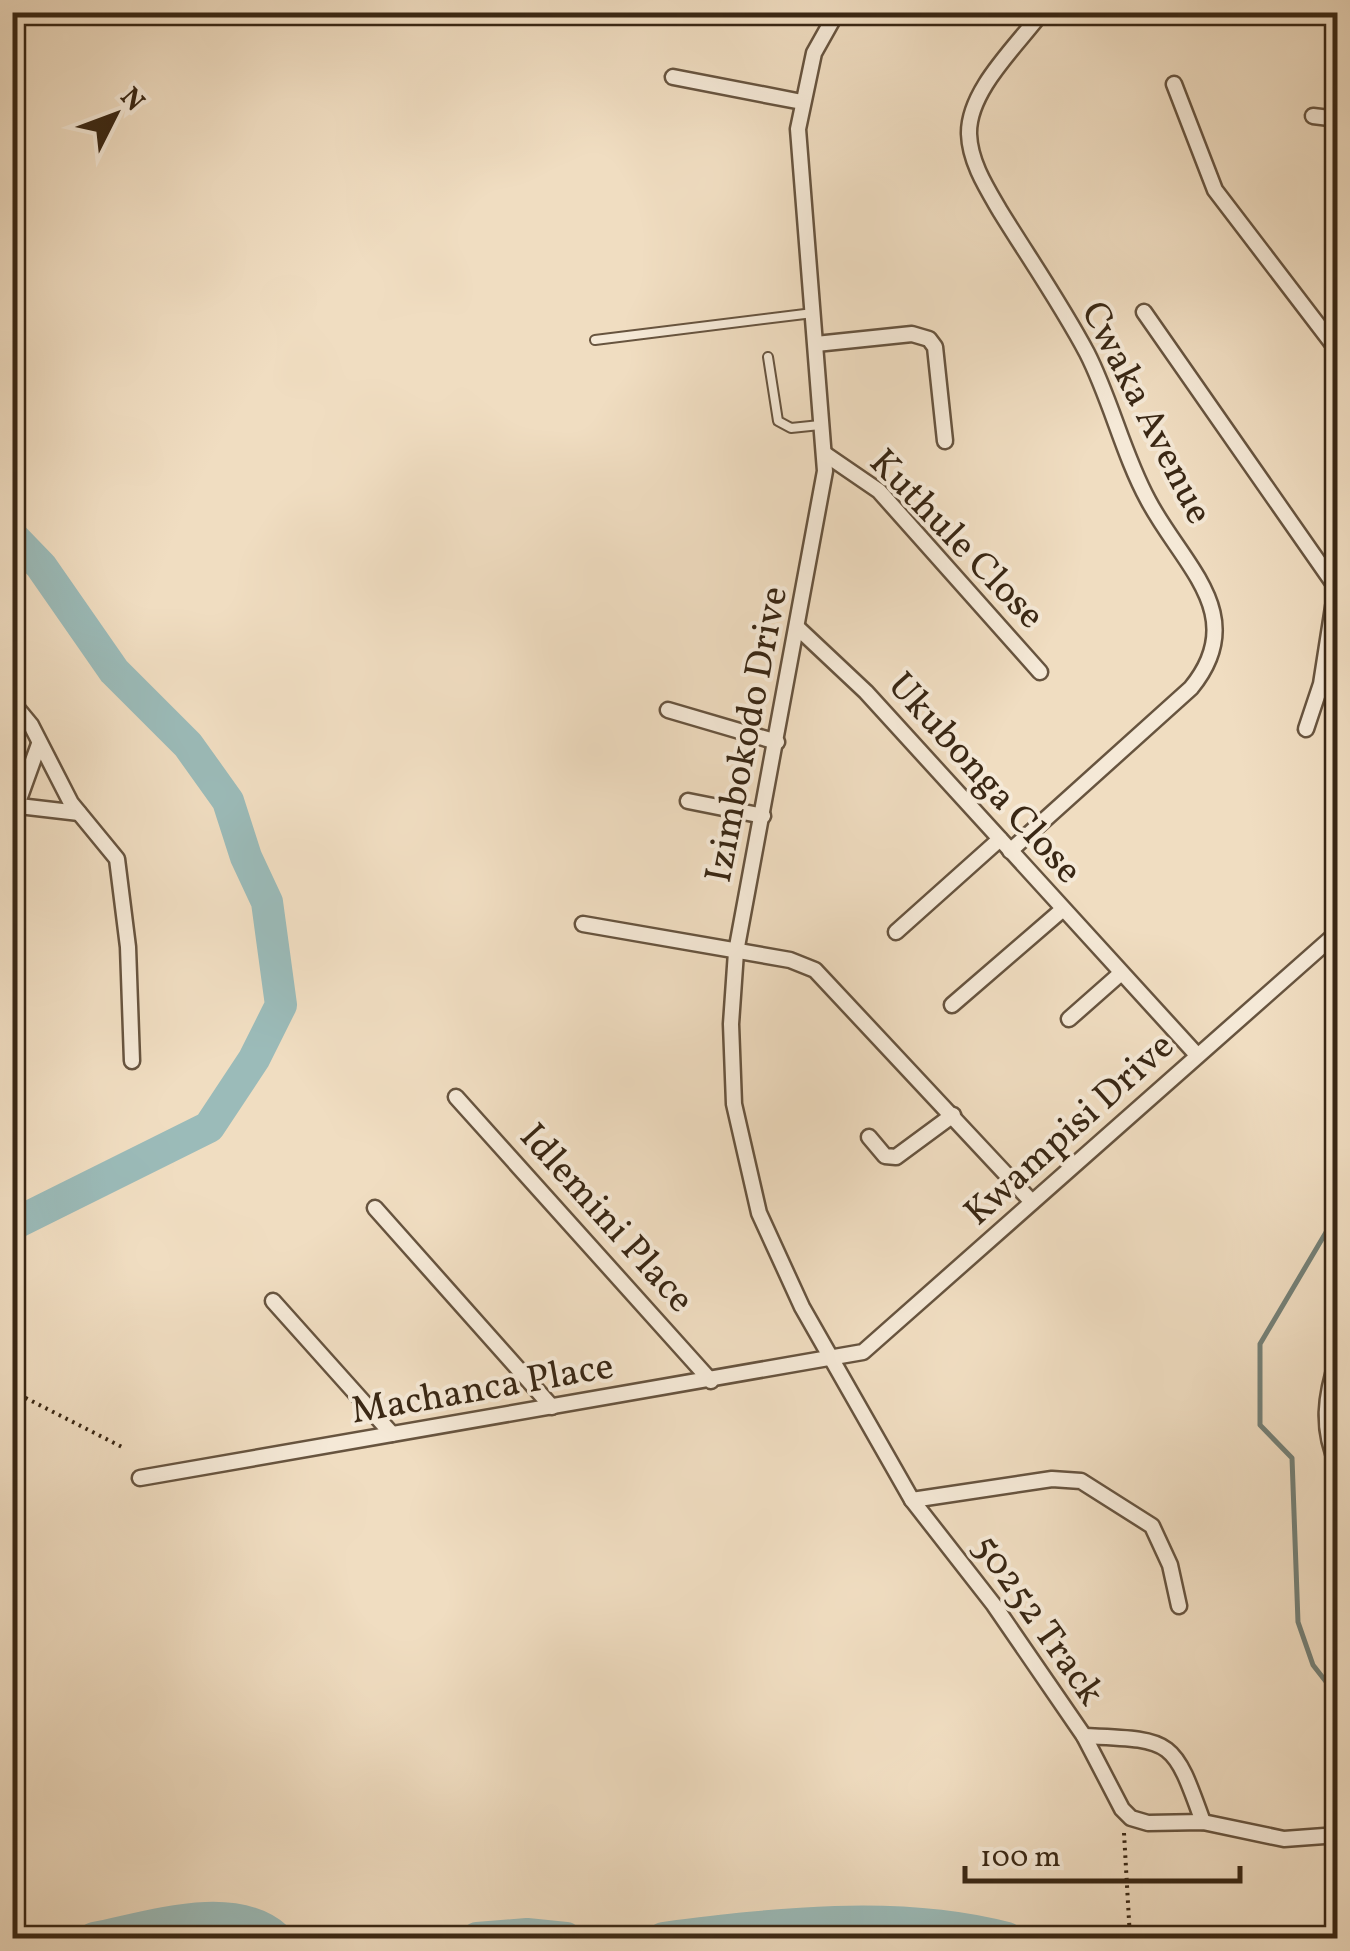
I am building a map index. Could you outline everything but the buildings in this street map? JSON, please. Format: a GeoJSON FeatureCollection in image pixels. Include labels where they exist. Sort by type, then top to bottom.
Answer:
{"type":"FeatureCollection","features":[{"type":"Feature","properties":{"kind":"street","name":"Izimbokodo Drive"},"geometry":{"type":"LineString","coordinates":[[834,1359],[784,1274],[748,1178],[731,1068],[736,952],[799,628],[825,454],[798,154],[802,102],[814,53],[837,12]]}},
{"type":"Feature","properties":{"kind":"street","name":"Cwaka Avenue"},"geometry":{"type":"LineString","coordinates":[[896,932],[1191,688],[1209,664],[1216,639],[1210,602],[1149,502],[1088,355],[988,191],[972,151],[969,133],[976,103],[1042,12]]}},
{"type":"Feature","properties":{"kind":"street"},"geometry":{"type":"LineString","coordinates":[[673,77],[802,102]]}},
{"type":"Feature","properties":{"kind":"street"},"geometry":{"type":"LineString","coordinates":[[1174,84],[1216,190],[1338,351]]}},
{"type":"Feature","properties":{"kind":"street"},"geometry":{"type":"LineString","coordinates":[[1313,116],[1338,119]]}},
{"type":"Feature","properties":{"kind":"street"},"geometry":{"type":"LineString","coordinates":[[1144,312],[1337,589],[1327,624],[1321,684],[1306,729]]}},
{"type":"Feature","properties":{"kind":"street"},"geometry":{"type":"LineString","coordinates":[[816,344],[912,334],[930,338],[935,347],[945,441]]}},
{"type":"Feature","properties":{"kind":"street","name":"Kuthule Close"},"geometry":{"type":"LineString","coordinates":[[825,454],[879,491],[1040,672]]}},
{"type":"Feature","properties":{"kind":"street","name":"Ukubonga Close"},"geometry":{"type":"LineString","coordinates":[[799,628],[866,692],[1198,1056]]}},
{"type":"Feature","properties":{"kind":"street"},"geometry":{"type":"LineString","coordinates":[[12,702],[78,813],[105,841],[123,880],[132,1061]]}},
{"type":"Feature","properties":{"kind":"street"},"geometry":{"type":"LineString","coordinates":[[668,710],[777,742]]}},
{"type":"Feature","properties":{"kind":"street"},"geometry":{"type":"LineString","coordinates":[[39,744],[16,812],[78,813]]}},
{"type":"Feature","properties":{"kind":"street"},"geometry":{"type":"LineString","coordinates":[[688,801],[762,816]]}},
{"type":"Feature","properties":{"kind":"street"},"geometry":{"type":"LineString","coordinates":[[952,1005],[1062,910]]}},
{"type":"Feature","properties":{"kind":"street"},"geometry":{"type":"LineString","coordinates":[[584,924],[790,960],[816,970],[1032,1202]]}},
{"type":"Feature","properties":{"kind":"street","name":"Kwampisi Drive"},"geometry":{"type":"LineString","coordinates":[[834,1359],[872,1346],[1338,932]]}},
{"type":"Feature","properties":{"kind":"street"},"geometry":{"type":"LineString","coordinates":[[1069,1019],[1120,974]]}},
{"type":"Feature","properties":{"kind":"street","name":"Idlemini Place"},"geometry":{"type":"LineString","coordinates":[[456,1097],[711,1381]]}},
{"type":"Feature","properties":{"kind":"street"},"geometry":{"type":"LineString","coordinates":[[869,1138],[885,1156],[896,1157],[953,1115]]}},
{"type":"Feature","properties":{"kind":"street"},"geometry":{"type":"LineString","coordinates":[[376,1208],[552,1407]]}},
{"type":"Feature","properties":{"kind":"street"},"geometry":{"type":"LineString","coordinates":[[272,1301],[392,1434]]}},
{"type":"Feature","properties":{"kind":"street"},"geometry":{"type":"LineString","coordinates":[[1338,1358],[1326,1412],[1338,1466]]}},
{"type":"Feature","properties":{"kind":"street","name":"Machanca Place"},"geometry":{"type":"LineString","coordinates":[[140,1478],[834,1359]]}},
{"type":"Feature","properties":{"kind":"street","name":"50252 Track"},"geometry":{"type":"LineString","coordinates":[[834,1359],[912,1500],[994,1605],[1084,1736],[1122,1809]]}},
{"type":"Feature","properties":{"kind":"street"},"geometry":{"type":"LineString","coordinates":[[912,1500],[1052,1479],[1082,1481],[1152,1526],[1170,1565],[1179,1606]]}},
{"type":"Feature","properties":{"kind":"street"},"geometry":{"type":"LineString","coordinates":[[1084,1736],[1148,1740],[1169,1748],[1186,1772],[1203,1822]]}},
{"type":"Feature","properties":{"kind":"street"},"geometry":{"type":"LineString","coordinates":[[1122,1809],[1131,1818],[1148,1823],[1203,1822],[1284,1838],[1338,1836]]}},
{"type":"Feature","properties":{"kind":"lane"},"geometry":{"type":"LineString","coordinates":[[595,340],[813,313]]}},
{"type":"Feature","properties":{"kind":"lane"},"geometry":{"type":"LineString","coordinates":[[768,357],[780,424],[791,428],[823,425]]}},
{"type":"Feature","properties":{"kind":"path"},"geometry":{"type":"LineString","coordinates":[[12,1391],[124,1448]]}},
{"type":"Feature","properties":{"kind":"path"},"geometry":{"type":"LineString","coordinates":[[1122,1809],[1130,1938]]}},
{"type":"Feature","properties":{"kind":"waterway"},"geometry":{"type":"LineString","coordinates":[[12,536],[41,566],[114,671],[188,745],[228,801],[246,857],[267,902],[281,1005],[254,1059],[209,1127],[12,1225]]}},
{"type":"Feature","properties":{"kind":"waterway"},"geometry":{"type":"LineString","coordinates":[[1338,1212],[1260,1344],[1260,1425],[1292,1458],[1298,1622],[1313,1665],[1338,1697]]}},
{"type":"Feature","properties":{"kind":"waterway"},"geometry":{"type":"LineString","coordinates":[[94,1938],[164,1923],[214,1918],[259,1926],[277,1938]]}},
{"type":"Feature","properties":{"kind":"waterway"},"geometry":{"type":"LineString","coordinates":[[663,1938],[835,1922],[922,1924],[1007,1938]]}},
{"type":"Feature","properties":{"kind":"waterway"},"geometry":{"type":"LineString","coordinates":[[135,1931],[139,1938]]}},
{"type":"Feature","properties":{"kind":"waterway"},"geometry":{"type":"LineString","coordinates":[[477,1938],[527,1934],[566,1938]]}}]}
